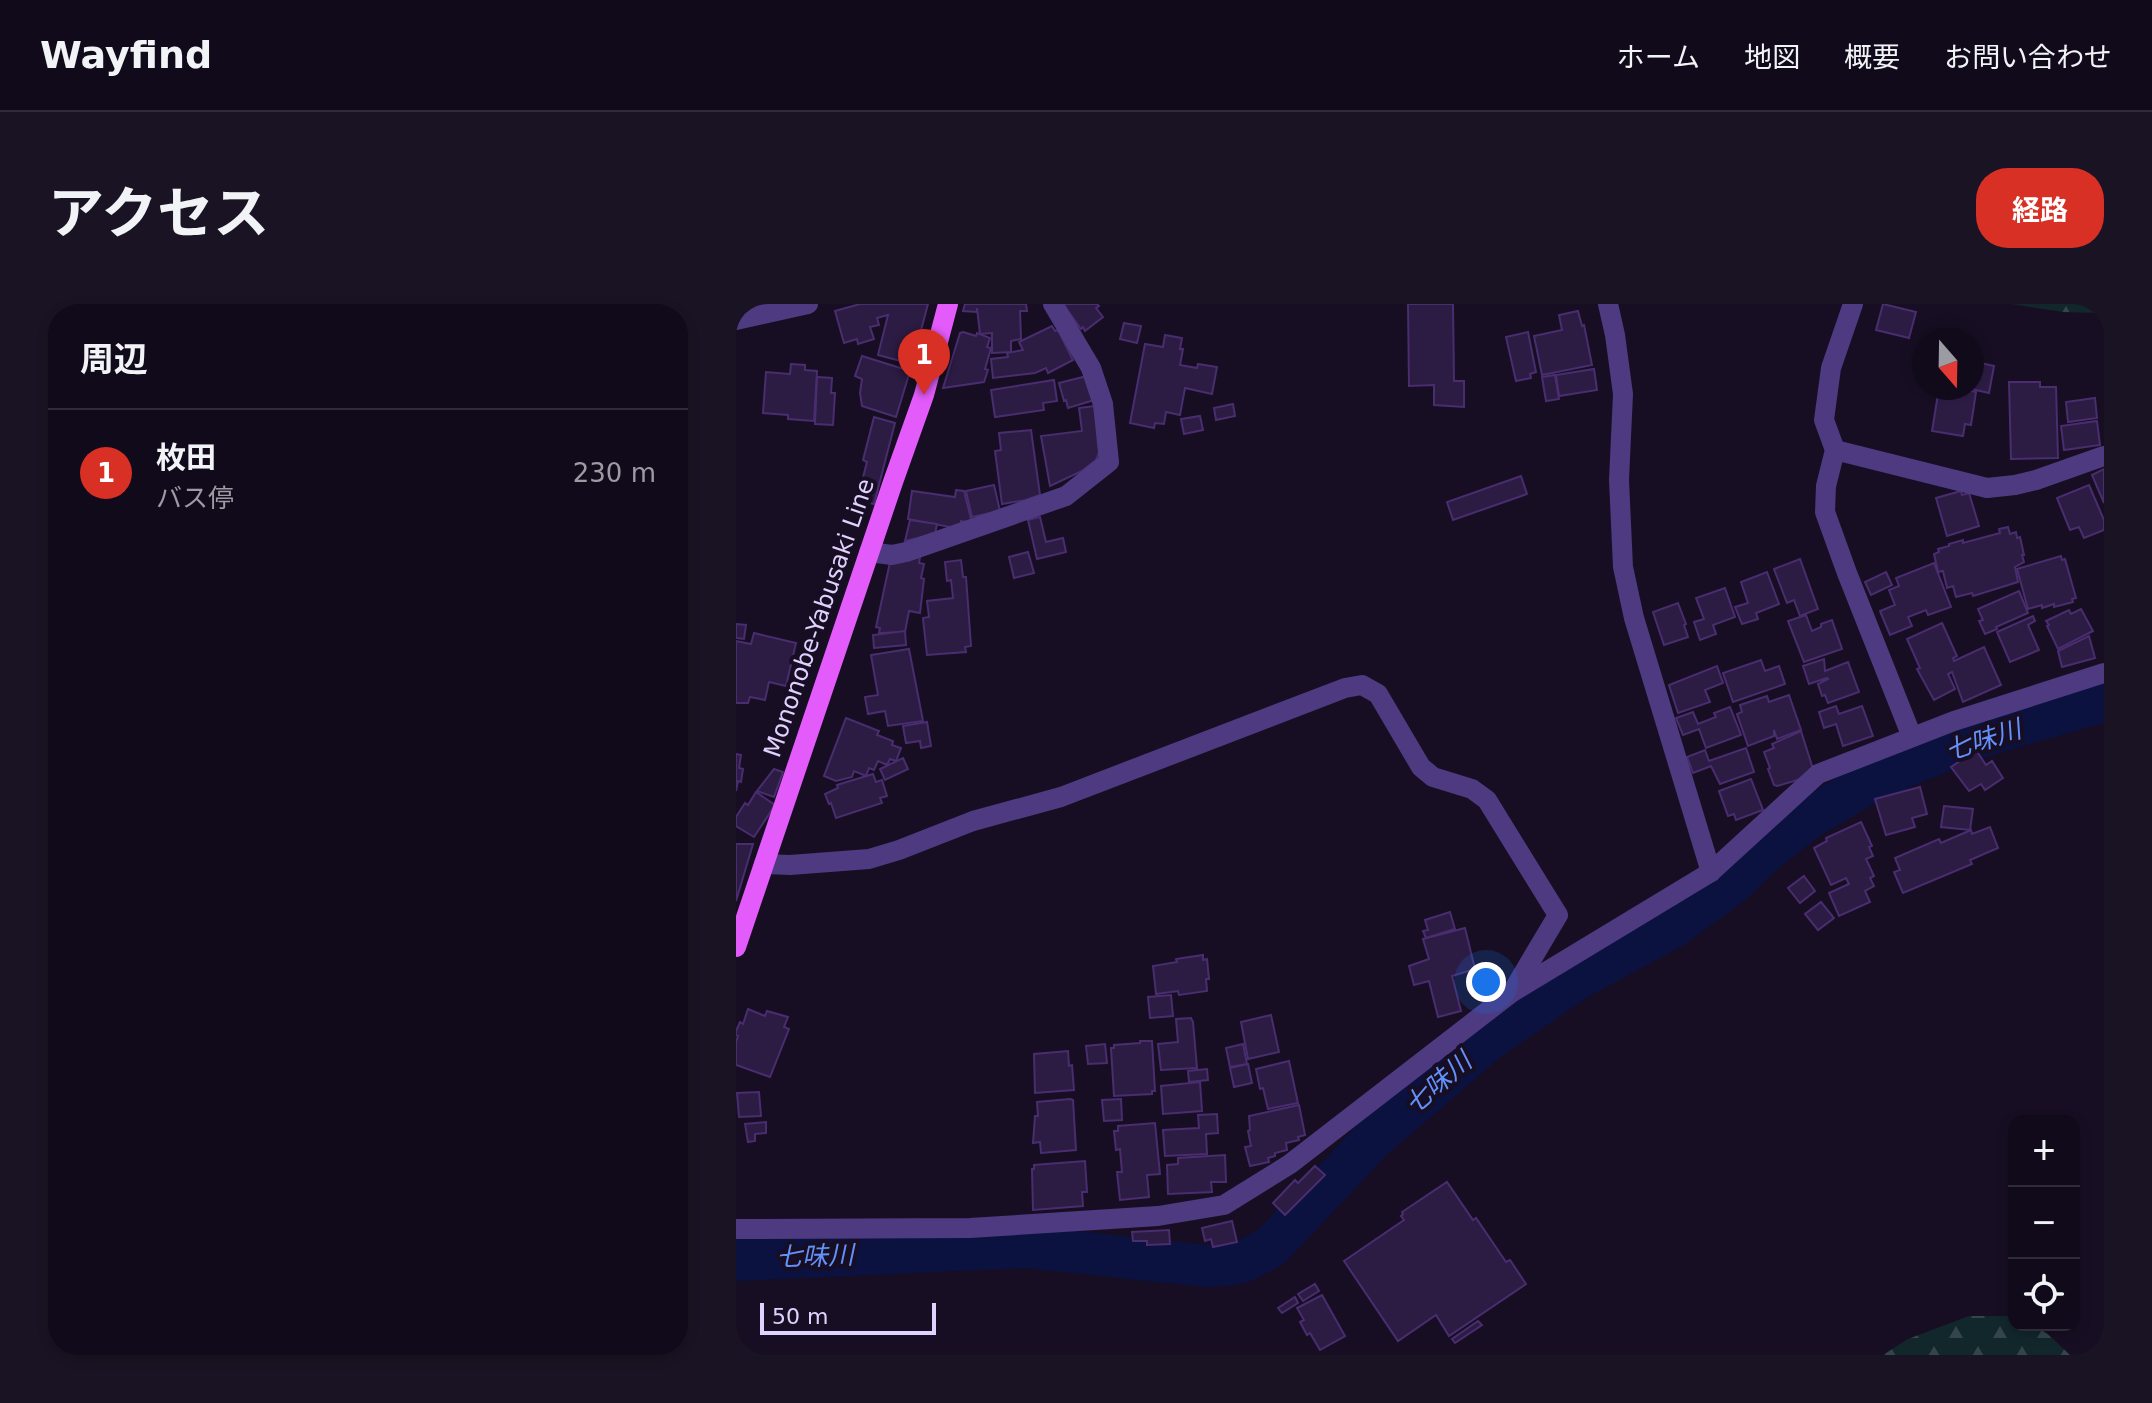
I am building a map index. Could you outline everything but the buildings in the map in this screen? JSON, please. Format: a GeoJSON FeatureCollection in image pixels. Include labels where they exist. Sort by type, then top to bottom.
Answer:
{"type":"FeatureCollection","features":[{"type":"Feature","properties":{"kind":"main road","name":"Mononobe-Yabusaki Line"},"geometry":{"type":"LineString","coordinates":[[736,947],[924,395],[948,304]]}},
{"type":"Feature","properties":{"kind":"street"},"geometry":{"type":"LineString","coordinates":[[736,320],[808,304]]}},
{"type":"Feature","properties":{"kind":"street"},"geometry":{"type":"LineString","coordinates":[[869,552],[892,555],[906,552],[1066,496],[1109,462],[1103,404],[1095,380],[1076,340],[1053,304]]}},
{"type":"Feature","properties":{"kind":"street"},"geometry":{"type":"LineString","coordinates":[[1608,304],[1623,394],[1619,480],[1623,567],[1634,618],[1711,872]]}},
{"type":"Feature","properties":{"kind":"street"},"geometry":{"type":"LineString","coordinates":[[1853,304],[1831,368],[1824,420],[1835,450],[1826,486],[1825,512],[1912,737]]}},
{"type":"Feature","properties":{"kind":"street"},"geometry":{"type":"LineString","coordinates":[[1835,450],[1987,488],[2036,480],[2104,456]]}},
{"type":"Feature","properties":{"kind":"street"},"geometry":{"type":"LineString","coordinates":[[736,1229],[970,1228],[1158,1216],[1224,1205],[1290,1164],[1511,993],[1711,872],[1818,774],[1954,721],[2104,673]]}},
{"type":"Feature","properties":{"kind":"street"},"geometry":{"type":"LineString","coordinates":[[764,864],[869,859],[973,821],[1061,797],[1345,688],[1362,685],[1378,694],[1421,767],[1433,777],[1472,789],[1487,800],[1558,915],[1511,993]]}},
{"type":"Feature","properties":{"kind":"green space"},"geometry":{"type":"Polygon","coordinates":[[[2012,304],[2104,304],[2104,313],[2063,312],[2012,304]]]}},
{"type":"Feature","properties":{"kind":"green space"},"geometry":{"type":"Polygon","coordinates":[[[1969,1316],[2008,1316],[2008,1331],[2043,1331],[2070,1355],[1883,1355],[1908,1339],[1969,1316]]]}},
{"type":"Feature","properties":{"kind":"waterway","name":"七味川"},"geometry":{"type":"LineString","coordinates":[[736,1260],[1026,1247],[1207,1266],[1242,1262],[1271,1247],[1373,1139],[1488,1040],[1579,978],[1673,927],[1733,883],[1764,853],[1806,820],[1863,786],[1912,763],[1989,734],[2104,701]]}},
{"type":"Feature","properties":{"kind":"place","name":"枚田"},"geometry":{"type":"Point","coordinates":[924,395]}}]}
